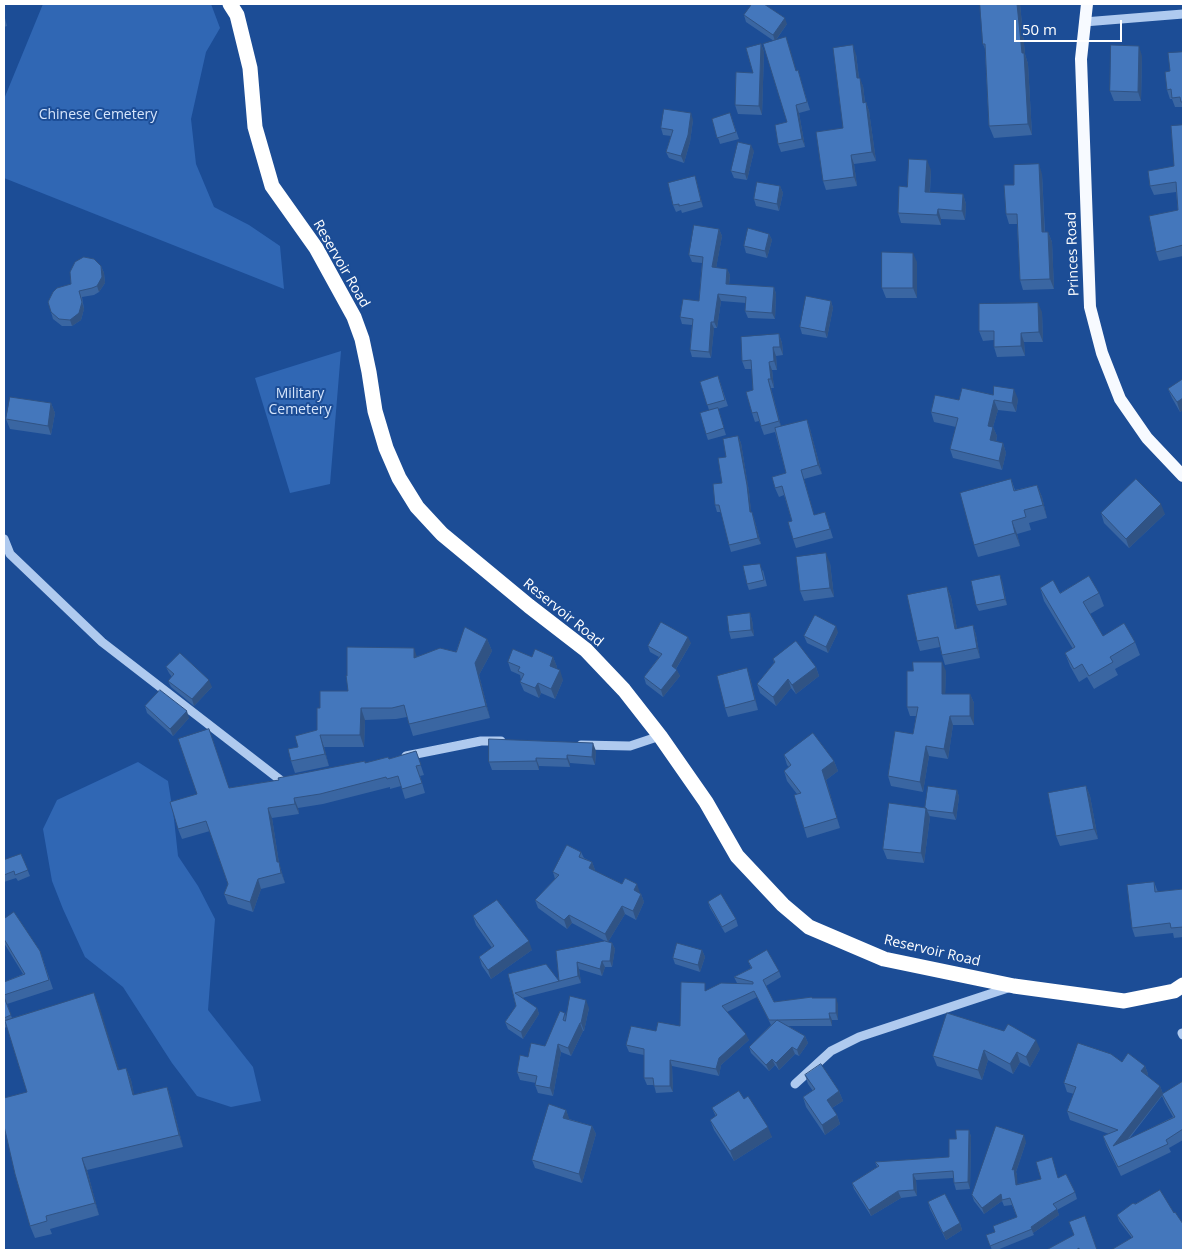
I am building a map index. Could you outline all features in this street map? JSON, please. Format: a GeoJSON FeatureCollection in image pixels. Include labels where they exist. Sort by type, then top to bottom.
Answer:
{"type":"FeatureCollection","features":[{"type":"Feature","properties":{"kind":"highway","name":"Reservoir Road"},"geometry":{"type":"LineString","coordinates":[[230,4],[237,14],[250,68],[255,127],[272,186],[316,248],[354,316],[364,347],[375,411],[386,448],[399,478],[416,507],[442,534],[586,650],[624,690],[660,736],[706,802],[737,856],[783,906],[808,927],[884,959],[1014,986],[1124,1001],[1174,991],[1183,985]]}},
{"type":"Feature","properties":{"kind":"main road","name":"Princes Road"},"geometry":{"type":"LineString","coordinates":[[1086,4],[1081,59],[1090,307],[1102,353],[1120,399],[1147,438],[1183,476]]}},
{"type":"Feature","properties":{"kind":"street"},"geometry":{"type":"LineString","coordinates":[[1084,22],[1183,14]]}},
{"type":"Feature","properties":{"kind":"street"},"geometry":{"type":"LineString","coordinates":[[4,539],[10,554],[102,642],[283,782],[302,778]]}},
{"type":"Feature","properties":{"kind":"street"},"geometry":{"type":"LineString","coordinates":[[571,744],[630,746],[660,736]]}},
{"type":"Feature","properties":{"kind":"street"},"geometry":{"type":"LineString","coordinates":[[396,758],[481,741],[511,742]]}},
{"type":"Feature","properties":{"kind":"street"},"geometry":{"type":"LineString","coordinates":[[795,1084],[831,1051],[859,1037],[1014,986]]}},
{"type":"Feature","properties":{"kind":"green space","name":"Chinese Cemetery"},"geometry":{"type":"Polygon","coordinates":[[[43,4],[211,4],[220,28],[206,52],[191,119],[196,164],[214,207],[249,225],[280,246],[284,289],[4,178],[4,99],[43,4]]]}},
{"type":"Feature","properties":{"kind":"green space","name":"Military Cemetery"},"geometry":{"type":"Polygon","coordinates":[[[341,351],[330,484],[290,493],[255,378],[341,351]]]}},
{"type":"Feature","properties":{"kind":"green space"},"geometry":{"type":"Polygon","coordinates":[[[138,762],[168,781],[178,856],[198,886],[215,919],[208,1010],[253,1067],[261,1101],[231,1107],[197,1096],[172,1063],[123,987],[85,957],[52,881],[43,829],[57,800],[138,762]]]}},
{"type":"Feature","properties":{"kind":"building"},"geometry":{"type":"Polygon","coordinates":[[[752,4],[764,4],[785,18],[773,35],[744,15],[752,4]]]}},
{"type":"Feature","properties":{"kind":"building"},"geometry":{"type":"Polygon","coordinates":[[[980,4],[1017,4],[1022,53],[1024,53],[1028,124],[989,126],[985,44],[983,44],[980,4]]]}},
{"type":"Feature","properties":{"kind":"building"},"geometry":{"type":"Polygon","coordinates":[[[786,37],[807,102],[796,105],[802,139],[778,144],[775,125],[787,122],[763,44],[786,37]]]}},
{"type":"Feature","properties":{"kind":"building"},"geometry":{"type":"Polygon","coordinates":[[[761,44],[759,106],[735,105],[736,72],[753,73],[746,48],[761,44]]]}},
{"type":"Feature","properties":{"kind":"building"},"geometry":{"type":"Polygon","coordinates":[[[853,45],[857,78],[860,78],[863,103],[866,102],[872,152],[851,155],[854,177],[823,181],[816,132],[843,128],[833,48],[853,45]]]}},
{"type":"Feature","properties":{"kind":"building"},"geometry":{"type":"Polygon","coordinates":[[[1111,45],[1139,46],[1138,92],[1110,91],[1111,45]]]}},
{"type":"Feature","properties":{"kind":"building"},"geometry":{"type":"Polygon","coordinates":[[[1183,52],[1183,102],[1181,102],[1180,97],[1172,98],[1171,89],[1167,90],[1165,72],[1170,71],[1168,53],[1183,52]]]}},
{"type":"Feature","properties":{"kind":"building"},"geometry":{"type":"Polygon","coordinates":[[[664,109],[691,113],[688,135],[681,156],[666,152],[673,130],[661,128],[664,109]]]}},
{"type":"Feature","properties":{"kind":"building"},"geometry":{"type":"Polygon","coordinates":[[[730,113],[736,132],[717,138],[712,119],[730,113]]]}},
{"type":"Feature","properties":{"kind":"building"},"geometry":{"type":"Polygon","coordinates":[[[1183,125],[1183,245],[1156,252],[1149,216],[1178,210],[1176,182],[1150,186],[1148,171],[1174,166],[1171,126],[1183,125]]]}},
{"type":"Feature","properties":{"kind":"building"},"geometry":{"type":"Polygon","coordinates":[[[738,142],[751,145],[745,174],[731,171],[738,142]]]}},
{"type":"Feature","properties":{"kind":"building"},"geometry":{"type":"Polygon","coordinates":[[[909,159],[927,160],[925,192],[963,194],[962,211],[938,209],[937,215],[898,213],[899,186],[907,187],[909,159]]]}},
{"type":"Feature","properties":{"kind":"building"},"geometry":{"type":"Polygon","coordinates":[[[1039,164],[1042,232],[1048,232],[1050,279],[1020,280],[1017,214],[1006,214],[1004,185],[1014,185],[1014,165],[1039,164]]]}},
{"type":"Feature","properties":{"kind":"building"},"geometry":{"type":"Polygon","coordinates":[[[695,176],[701,201],[679,206],[679,204],[673,205],[668,183],[695,176]]]}},
{"type":"Feature","properties":{"kind":"building"},"geometry":{"type":"Polygon","coordinates":[[[757,182],[780,186],[777,204],[754,199],[757,182]]]}},
{"type":"Feature","properties":{"kind":"building"},"geometry":{"type":"Polygon","coordinates":[[[694,225],[719,229],[712,267],[727,269],[726,284],[774,287],[772,313],[745,311],[746,297],[718,294],[714,322],[711,322],[709,352],[690,350],[693,319],[680,317],[683,299],[699,301],[703,257],[689,255],[694,225]]]}},
{"type":"Feature","properties":{"kind":"building"},"geometry":{"type":"Polygon","coordinates":[[[748,228],[769,234],[765,251],[744,246],[748,228]]]}},
{"type":"Feature","properties":{"kind":"building"},"geometry":{"type":"Polygon","coordinates":[[[882,252],[913,253],[913,288],[882,288],[882,252]]]}},
{"type":"Feature","properties":{"kind":"building"},"geometry":{"type":"Polygon","coordinates":[[[84,257],[94,259],[101,266],[102,277],[97,286],[79,291],[82,302],[79,313],[70,320],[59,319],[51,312],[48,302],[57,288],[71,284],[70,272],[75,262],[84,257]]]}},
{"type":"Feature","properties":{"kind":"building"},"geometry":{"type":"Polygon","coordinates":[[[806,296],[831,301],[825,332],[800,327],[806,296]]]}},
{"type":"Feature","properties":{"kind":"building"},"geometry":{"type":"Polygon","coordinates":[[[1038,303],[1039,332],[1021,333],[1021,346],[994,347],[994,331],[979,331],[979,304],[1038,303]]]}},
{"type":"Feature","properties":{"kind":"building"},"geometry":{"type":"Polygon","coordinates":[[[779,334],[780,347],[773,347],[774,361],[769,362],[771,379],[768,379],[779,421],[761,426],[757,412],[752,413],[746,392],[753,390],[751,360],[742,361],[741,337],[779,334]]]}},
{"type":"Feature","properties":{"kind":"building"},"geometry":{"type":"Polygon","coordinates":[[[718,376],[725,400],[707,405],[700,382],[718,376]]]}},
{"type":"Feature","properties":{"kind":"building"},"geometry":{"type":"Polygon","coordinates":[[[1183,379],[1183,398],[1177,402],[1168,389],[1183,379]]]}},
{"type":"Feature","properties":{"kind":"building"},"geometry":{"type":"Polygon","coordinates":[[[994,386],[1014,389],[1012,403],[994,400],[988,426],[993,427],[990,440],[1003,443],[999,461],[950,449],[958,418],[931,412],[935,395],[959,400],[962,388],[993,395],[994,386]]]}},
{"type":"Feature","properties":{"kind":"building"},"geometry":{"type":"Polygon","coordinates":[[[10,397],[51,403],[48,426],[6,419],[10,397]]]}},
{"type":"Feature","properties":{"kind":"building"},"geometry":{"type":"Polygon","coordinates":[[[718,408],[724,428],[706,434],[700,413],[718,408]]]}},
{"type":"Feature","properties":{"kind":"building"},"geometry":{"type":"Polygon","coordinates":[[[807,420],[818,465],[801,470],[814,515],[825,512],[830,529],[793,539],[788,522],[792,521],[782,486],[775,488],[772,477],[786,473],[775,428],[807,420]]]}},
{"type":"Feature","properties":{"kind":"building"},"geometry":{"type":"Polygon","coordinates":[[[738,436],[750,512],[752,512],[758,538],[729,545],[719,505],[715,505],[713,484],[722,483],[718,458],[726,457],[723,439],[738,436]]]}},
{"type":"Feature","properties":{"kind":"building"},"geometry":{"type":"Polygon","coordinates":[[[1011,479],[1014,491],[1037,485],[1043,505],[1024,510],[1026,517],[1012,521],[1015,533],[974,545],[960,493],[1011,479]]]}},
{"type":"Feature","properties":{"kind":"building"},"geometry":{"type":"Polygon","coordinates":[[[1136,479],[1161,504],[1126,539],[1101,513],[1136,479]]]}},
{"type":"Feature","properties":{"kind":"building"},"geometry":{"type":"Polygon","coordinates":[[[826,553],[830,588],[800,591],[796,557],[826,553]]]}},
{"type":"Feature","properties":{"kind":"building"},"geometry":{"type":"Polygon","coordinates":[[[760,564],[764,580],[747,584],[743,566],[760,564]]]}},
{"type":"Feature","properties":{"kind":"building"},"geometry":{"type":"Polygon","coordinates":[[[1000,575],[1005,599],[976,605],[971,581],[1000,575]]]}},
{"type":"Feature","properties":{"kind":"building"},"geometry":{"type":"Polygon","coordinates":[[[1089,576],[1099,593],[1083,602],[1103,636],[1124,623],[1135,642],[1110,657],[1113,662],[1089,676],[1082,664],[1074,669],[1065,653],[1075,647],[1040,588],[1053,580],[1060,593],[1089,576]]]}},
{"type":"Feature","properties":{"kind":"building"},"geometry":{"type":"Polygon","coordinates":[[[947,587],[955,629],[973,625],[977,648],[942,655],[938,637],[917,641],[907,595],[947,587]]]}},
{"type":"Feature","properties":{"kind":"building"},"geometry":{"type":"Polygon","coordinates":[[[750,613],[751,630],[729,632],[727,616],[750,613]]]}},
{"type":"Feature","properties":{"kind":"building"},"geometry":{"type":"Polygon","coordinates":[[[815,615],[836,626],[826,647],[804,636],[815,615]]]}},
{"type":"Feature","properties":{"kind":"building"},"geometry":{"type":"Polygon","coordinates":[[[661,622],[688,637],[672,666],[677,670],[661,690],[644,677],[662,654],[648,646],[661,622]]]}},
{"type":"Feature","properties":{"kind":"building"},"geometry":{"type":"Polygon","coordinates":[[[465,627],[487,639],[475,663],[486,706],[409,724],[404,705],[392,708],[361,708],[360,735],[320,735],[325,754],[291,761],[288,749],[298,747],[295,736],[317,730],[317,708],[320,708],[320,691],[348,691],[346,675],[347,647],[414,648],[414,658],[440,648],[456,652],[465,627]]]}},
{"type":"Feature","properties":{"kind":"building"},"geometry":{"type":"Polygon","coordinates":[[[796,641],[816,667],[792,685],[788,679],[773,697],[757,684],[775,662],[773,659],[796,641]]]}},
{"type":"Feature","properties":{"kind":"building"},"geometry":{"type":"Polygon","coordinates":[[[513,649],[532,657],[535,649],[553,657],[550,666],[560,670],[551,689],[538,683],[535,688],[520,682],[524,674],[518,671],[520,667],[508,662],[513,649]]]}},
{"type":"Feature","properties":{"kind":"building"},"geometry":{"type":"Polygon","coordinates":[[[180,653],[209,680],[192,699],[168,681],[174,674],[166,667],[180,653]]]}},
{"type":"Feature","properties":{"kind":"building"},"geometry":{"type":"Polygon","coordinates":[[[913,662],[942,662],[942,694],[970,694],[970,716],[950,716],[944,749],[926,746],[920,782],[888,776],[895,731],[913,734],[918,707],[907,707],[907,671],[913,671],[913,662]]]}},
{"type":"Feature","properties":{"kind":"building"},"geometry":{"type":"Polygon","coordinates":[[[747,668],[755,700],[725,708],[717,676],[747,668]]]}},
{"type":"Feature","properties":{"kind":"building"},"geometry":{"type":"Polygon","coordinates":[[[160,690],[187,711],[170,729],[145,706],[160,690]]]}},
{"type":"Feature","properties":{"kind":"building"},"geometry":{"type":"Polygon","coordinates":[[[209,729],[229,788],[279,780],[278,778],[365,761],[365,763],[388,757],[389,759],[416,751],[421,765],[416,766],[422,783],[402,789],[398,776],[387,779],[386,777],[320,794],[294,798],[295,804],[268,808],[277,862],[279,862],[281,873],[258,879],[250,902],[224,894],[228,884],[206,821],[178,829],[170,802],[197,794],[178,739],[209,729]]]}},
{"type":"Feature","properties":{"kind":"building"},"geometry":{"type":"Polygon","coordinates":[[[813,733],[834,761],[822,770],[837,818],[804,828],[794,795],[801,793],[784,771],[791,765],[784,755],[813,733]]]}},
{"type":"Feature","properties":{"kind":"building"},"geometry":{"type":"Polygon","coordinates":[[[489,739],[593,743],[592,757],[567,755],[567,759],[536,758],[536,761],[489,762],[489,739]]]}},
{"type":"Feature","properties":{"kind":"building"},"geometry":{"type":"Polygon","coordinates":[[[928,786],[957,790],[953,813],[927,810],[925,808],[928,786]]]}},
{"type":"Feature","properties":{"kind":"building"},"geometry":{"type":"Polygon","coordinates":[[[1086,786],[1094,829],[1056,836],[1048,793],[1086,786]]]}},
{"type":"Feature","properties":{"kind":"building"},"geometry":{"type":"Polygon","coordinates":[[[889,803],[926,808],[921,853],[883,849],[889,803]]]}},
{"type":"Feature","properties":{"kind":"building"},"geometry":{"type":"Polygon","coordinates":[[[567,845],[581,852],[579,857],[592,862],[589,868],[622,884],[625,878],[637,884],[634,890],[641,894],[633,911],[622,906],[605,934],[569,915],[564,920],[535,900],[559,875],[553,872],[567,845]]]}},
{"type":"Feature","properties":{"kind":"building"},"geometry":{"type":"Polygon","coordinates":[[[21,854],[28,870],[15,875],[14,871],[4,875],[4,860],[21,854]]]}},
{"type":"Feature","properties":{"kind":"building"},"geometry":{"type":"Polygon","coordinates":[[[1154,882],[1155,892],[1183,889],[1183,927],[1171,928],[1170,923],[1132,928],[1127,885],[1154,882]]]}},
{"type":"Feature","properties":{"kind":"building"},"geometry":{"type":"Polygon","coordinates":[[[721,894],[736,919],[722,927],[708,902],[721,894]]]}},
{"type":"Feature","properties":{"kind":"building"},"geometry":{"type":"Polygon","coordinates":[[[497,900],[529,941],[488,970],[479,957],[494,946],[473,916],[497,900]]]}},
{"type":"Feature","properties":{"kind":"building"},"geometry":{"type":"Polygon","coordinates":[[[14,912],[40,951],[49,980],[4,995],[4,982],[25,974],[4,939],[4,919],[14,912]]]}},
{"type":"Feature","properties":{"kind":"building"},"geometry":{"type":"Polygon","coordinates":[[[605,941],[612,943],[610,961],[602,961],[600,969],[577,962],[578,976],[515,993],[537,1008],[521,1032],[505,1022],[516,1006],[508,974],[546,964],[559,981],[556,951],[605,941]]]}},
{"type":"Feature","properties":{"kind":"building"},"geometry":{"type":"Polygon","coordinates":[[[677,943],[702,950],[698,965],[673,958],[677,943]]]}},
{"type":"Feature","properties":{"kind":"building"},"geometry":{"type":"Polygon","coordinates":[[[767,950],[779,971],[763,980],[774,1002],[812,997],[836,998],[836,1013],[829,1013],[830,1019],[769,1020],[754,991],[722,1006],[746,1034],[719,1058],[716,1069],[670,1060],[670,1086],[654,1086],[653,1078],[644,1078],[644,1049],[626,1045],[631,1026],[656,1031],[658,1022],[680,1026],[681,982],[705,983],[705,991],[721,983],[753,984],[753,982],[734,977],[752,968],[748,961],[767,950]]]}},
{"type":"Feature","properties":{"kind":"building"},"geometry":{"type":"Polygon","coordinates":[[[94,993],[118,1070],[126,1068],[133,1095],[167,1087],[179,1135],[82,1158],[95,1203],[46,1216],[47,1221],[30,1226],[4,1126],[4,1098],[27,1092],[5,1021],[94,993]]]}},
{"type":"Feature","properties":{"kind":"building"},"geometry":{"type":"Polygon","coordinates":[[[570,996],[586,1000],[581,1023],[568,1048],[558,1044],[550,1088],[535,1085],[537,1076],[517,1072],[520,1055],[528,1057],[531,1043],[545,1046],[560,1011],[565,1013],[563,1020],[565,1021],[570,996]]]}},
{"type":"Feature","properties":{"kind":"building"},"geometry":{"type":"Polygon","coordinates":[[[4,997],[11,1015],[4,1018],[4,997]]]}},
{"type":"Feature","properties":{"kind":"building"},"geometry":{"type":"Polygon","coordinates":[[[947,1013],[1004,1031],[1008,1024],[1036,1040],[1026,1057],[1017,1052],[1010,1064],[984,1050],[978,1070],[933,1056],[947,1013]]]}},
{"type":"Feature","properties":{"kind":"building"},"geometry":{"type":"Polygon","coordinates":[[[777,1020],[805,1036],[797,1050],[792,1047],[776,1063],[772,1059],[766,1065],[749,1047],[777,1020]]]}},
{"type":"Feature","properties":{"kind":"building"},"geometry":{"type":"Polygon","coordinates":[[[1078,1043],[1111,1054],[1122,1062],[1128,1053],[1145,1066],[1141,1071],[1160,1086],[1113,1146],[1175,1117],[1162,1094],[1183,1081],[1183,1129],[1166,1140],[1168,1144],[1118,1167],[1103,1136],[1118,1130],[1067,1111],[1076,1087],[1064,1083],[1078,1043]]]}},
{"type":"Feature","properties":{"kind":"building"},"geometry":{"type":"Polygon","coordinates":[[[821,1064],[839,1091],[827,1100],[837,1115],[822,1125],[803,1097],[815,1089],[805,1075],[821,1064]]]}},
{"type":"Feature","properties":{"kind":"building"},"geometry":{"type":"Polygon","coordinates":[[[739,1091],[744,1099],[748,1096],[768,1127],[730,1151],[710,1120],[717,1115],[712,1108],[739,1091]]]}},
{"type":"Feature","properties":{"kind":"building"},"geometry":{"type":"Polygon","coordinates":[[[549,1104],[566,1110],[563,1118],[592,1126],[579,1174],[532,1160],[549,1104]]]}},
{"type":"Feature","properties":{"kind":"building"},"geometry":{"type":"Polygon","coordinates":[[[996,1126],[1024,1135],[1012,1170],[1014,1169],[1016,1185],[1041,1179],[1036,1162],[1052,1157],[1058,1178],[1066,1174],[1075,1192],[1053,1204],[1057,1209],[1031,1227],[1032,1229],[990,1246],[986,1235],[995,1232],[993,1226],[1017,1217],[1010,1198],[1002,1200],[1001,1194],[982,1208],[972,1195],[996,1126]]]}},
{"type":"Feature","properties":{"kind":"building"},"geometry":{"type":"Polygon","coordinates":[[[956,1130],[969,1130],[968,1182],[954,1183],[953,1171],[913,1174],[914,1190],[898,1191],[869,1210],[852,1183],[879,1166],[875,1162],[949,1157],[949,1139],[956,1139],[956,1130]]]}},
{"type":"Feature","properties":{"kind":"building"},"geometry":{"type":"Polygon","coordinates":[[[1160,1190],[1183,1224],[1183,1250],[1111,1250],[1133,1237],[1117,1215],[1133,1203],[1135,1204],[1160,1190]]]}},
{"type":"Feature","properties":{"kind":"building"},"geometry":{"type":"Polygon","coordinates":[[[945,1194],[960,1223],[943,1233],[928,1202],[945,1194]]]}},
{"type":"Feature","properties":{"kind":"building"},"geometry":{"type":"Polygon","coordinates":[[[1085,1216],[1097,1250],[1079,1250],[1079,1248],[1076,1250],[1048,1249],[1074,1235],[1069,1222],[1085,1216]]]}}]}
